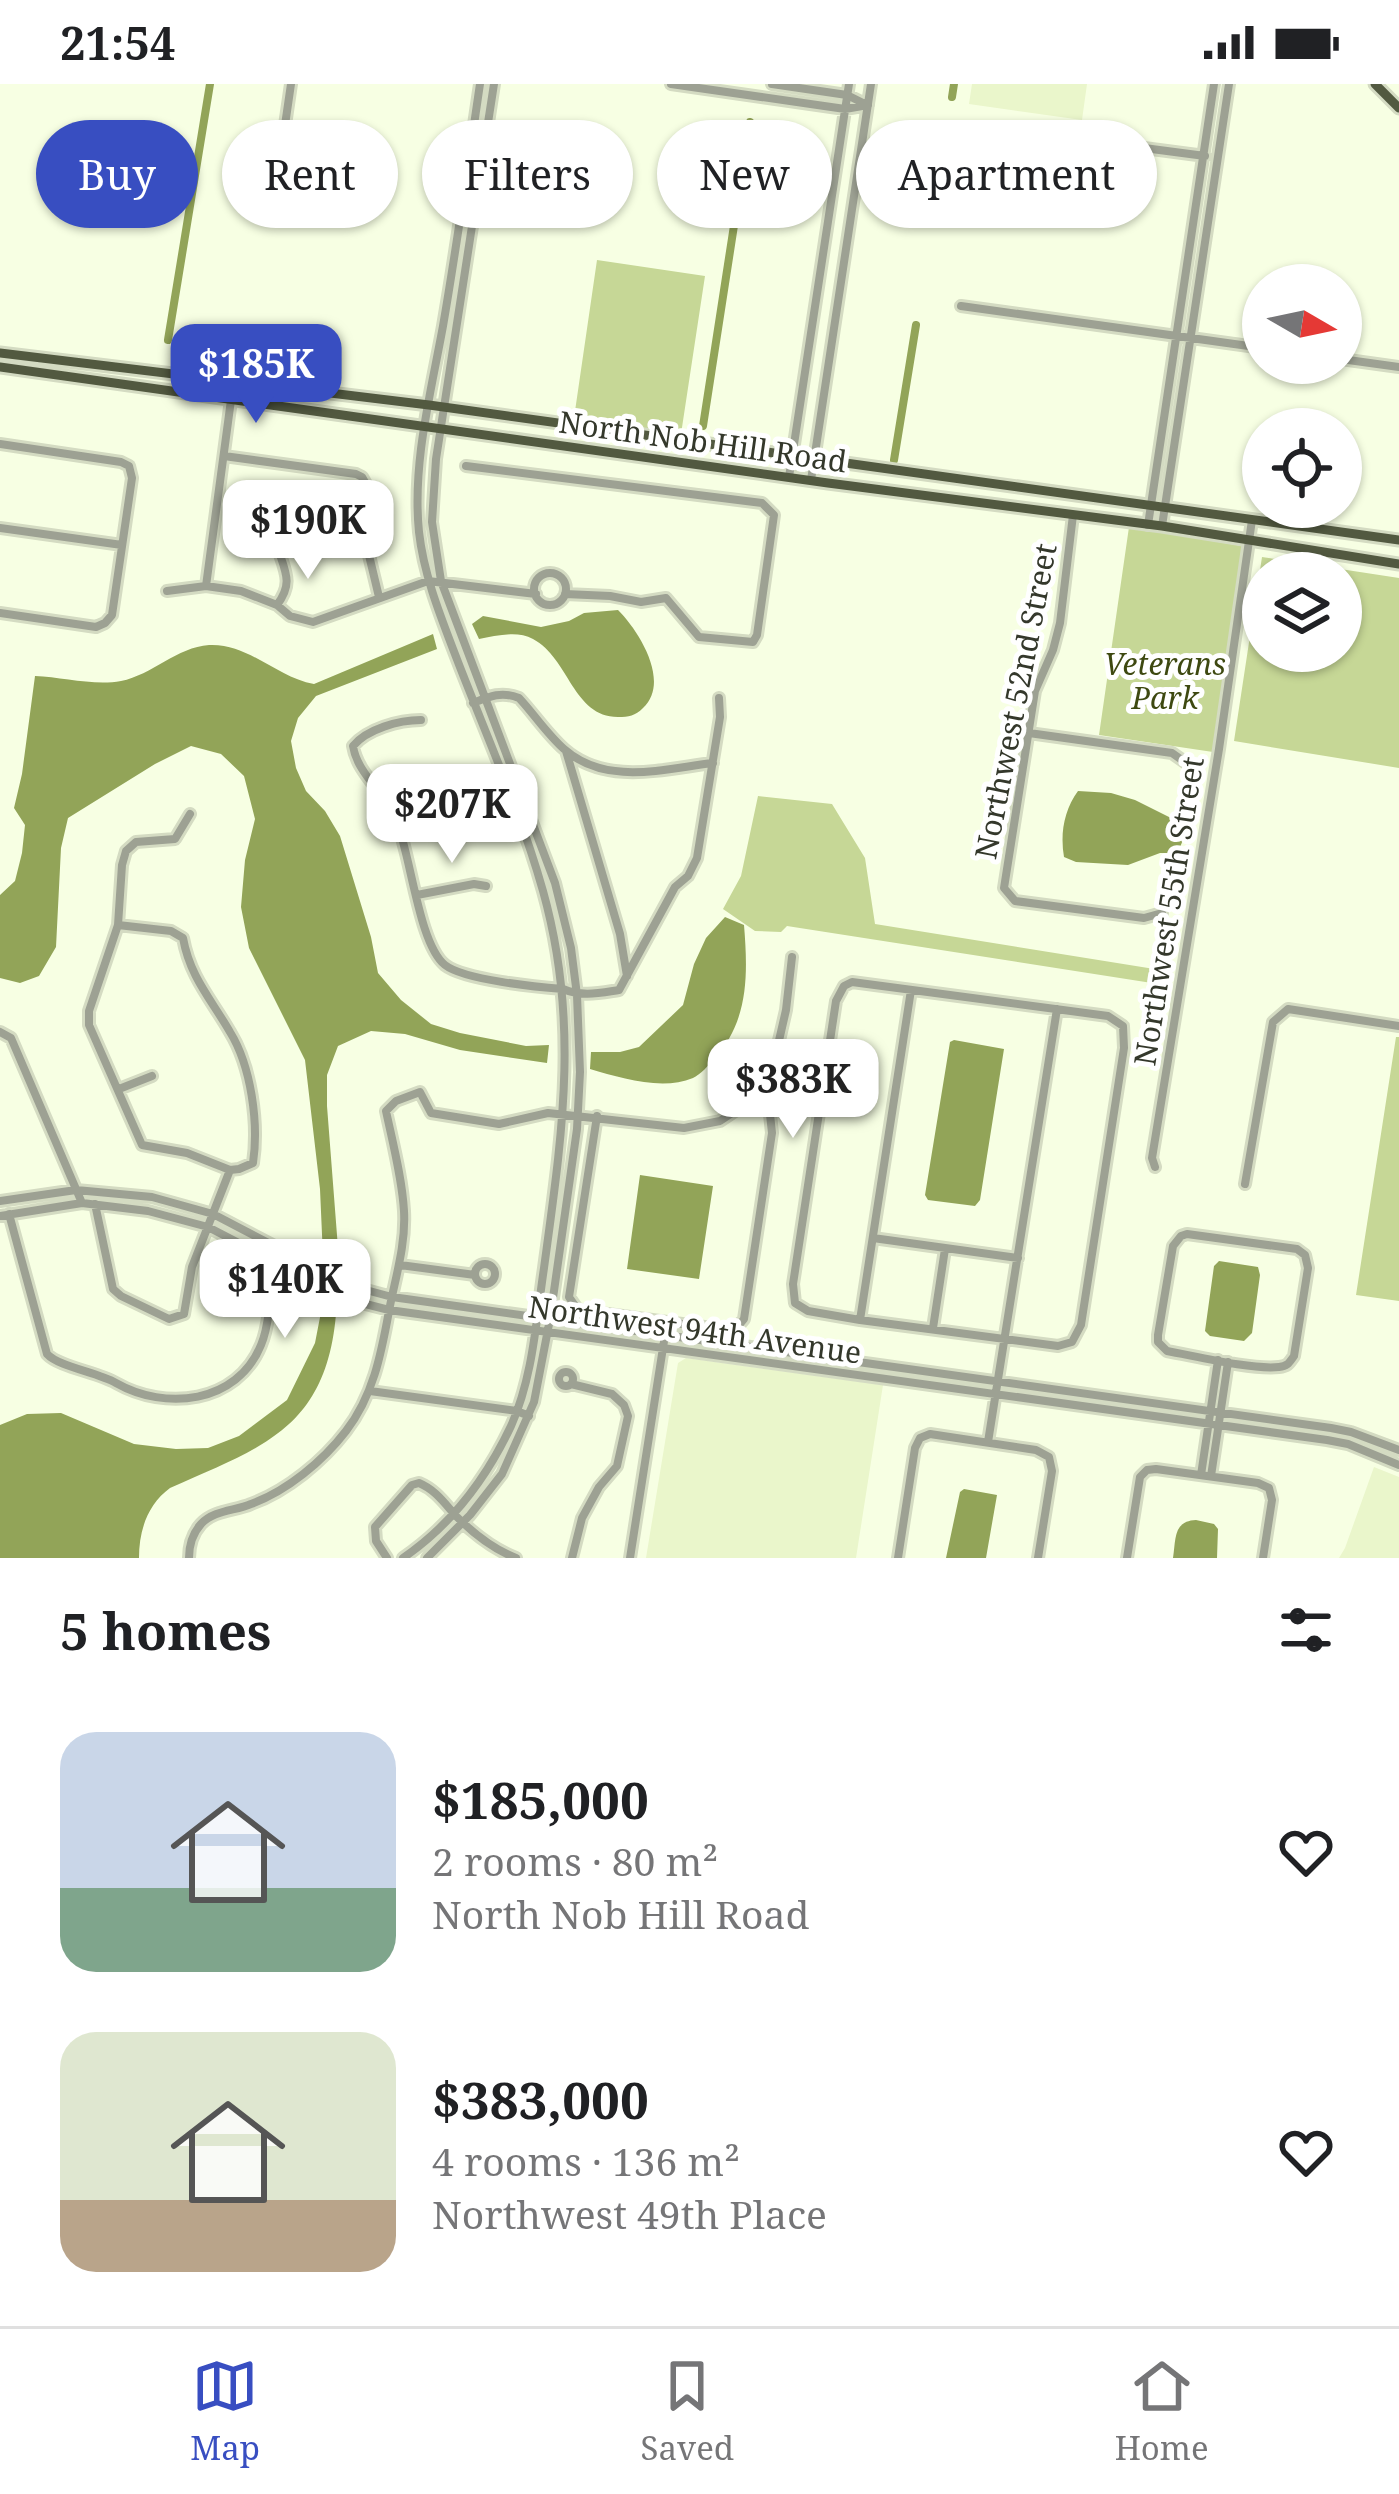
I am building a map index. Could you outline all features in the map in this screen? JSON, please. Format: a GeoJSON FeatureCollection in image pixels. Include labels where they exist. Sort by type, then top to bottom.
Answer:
{"type":"FeatureCollection","features":[{"type":"Feature","properties":{"kind":"main road"},"geometry":{"type":"LineString","coordinates":[[1375,84],[1399,108]]}},
{"type":"Feature","properties":{"kind":"main road","name":"North Nob Hill Road"},"geometry":{"type":"LineString","coordinates":[[0,352],[1242,519]]}},
{"type":"Feature","properties":{"kind":"main road","name":"North Nob Hill Road"},"geometry":{"type":"LineString","coordinates":[[0,367],[1162,526],[1399,564]]}},
{"type":"Feature","properties":{"kind":"main road","name":"North Nob Hill Road"},"geometry":{"type":"LineString","coordinates":[[1311,528],[1399,540]]}},
{"type":"Feature","properties":{"kind":"street"},"geometry":{"type":"LineString","coordinates":[[286,120],[291,84]]}},
{"type":"Feature","properties":{"kind":"street"},"geometry":{"type":"LineString","coordinates":[[475,120],[480,84]]}},
{"type":"Feature","properties":{"kind":"street"},"geometry":{"type":"LineString","coordinates":[[489,120],[494,84]]}},
{"type":"Feature","properties":{"kind":"street"},"geometry":{"type":"LineString","coordinates":[[671,84],[844,109],[868,105]]}},
{"type":"Feature","properties":{"kind":"street"},"geometry":{"type":"LineString","coordinates":[[772,84],[848,90],[868,105]]}},
{"type":"Feature","properties":{"kind":"street"},"geometry":{"type":"LineString","coordinates":[[811,480],[871,84]]}},
{"type":"Feature","properties":{"kind":"street"},"geometry":{"type":"LineString","coordinates":[[1148,525],[1214,84]]}},
{"type":"Feature","properties":{"kind":"street"},"geometry":{"type":"LineString","coordinates":[[1162,526],[1228,84]]}},
{"type":"Feature","properties":{"kind":"street"},"geometry":{"type":"LineString","coordinates":[[789,477],[848,90]]}},
{"type":"Feature","properties":{"kind":"street"},"geometry":{"type":"LineString","coordinates":[[1157,150],[1217,158]]}},
{"type":"Feature","properties":{"kind":"street"},"geometry":{"type":"LineString","coordinates":[[403,1558],[454,1514],[488,1469],[517,1412],[535,1331],[565,1113],[563,989],[544,893],[442,622],[419,535],[426,426],[458,228]]}},
{"type":"Feature","properties":{"kind":"street"},"geometry":{"type":"LineString","coordinates":[[427,1558],[464,1523],[502,1474],[529,1416],[548,1333],[578,1114],[578,995],[571,948],[555,883],[441,581],[431,506],[473,228]]}},
{"type":"Feature","properties":{"kind":"street"},"geometry":{"type":"LineString","coordinates":[[961,306],[1242,345]]}},
{"type":"Feature","properties":{"kind":"street"},"geometry":{"type":"LineString","coordinates":[[446,309],[460,311]]}},
{"type":"Feature","properties":{"kind":"street"},"geometry":{"type":"LineString","coordinates":[[1362,362],[1399,367]]}},
{"type":"Feature","properties":{"kind":"street"},"geometry":{"type":"LineString","coordinates":[[206,586],[231,400]]}},
{"type":"Feature","properties":{"kind":"street"},"geometry":{"type":"LineString","coordinates":[[0,444],[122,461],[132,478],[112,615],[105,623],[96,627],[0,614]]}},
{"type":"Feature","properties":{"kind":"street"},"geometry":{"type":"LineString","coordinates":[[224,456],[362,477],[368,547],[379,596]]}},
{"type":"Feature","properties":{"kind":"street"},"geometry":{"type":"LineString","coordinates":[[466,466],[762,503],[774,515],[753,642],[699,637],[666,598],[640,602],[565,594]]}},
{"type":"Feature","properties":{"kind":"street","name":"Northwest 52nd Street"},"geometry":{"type":"LineString","coordinates":[[1072,515],[1060,623],[1035,691],[1004,888],[1015,901],[1144,918],[1162,913]]}},
{"type":"Feature","properties":{"kind":"street"},"geometry":{"type":"LineString","coordinates":[[0,528],[122,545]]}},
{"type":"Feature","properties":{"kind":"street","name":"Northwest 55th Street"},"geometry":{"type":"LineString","coordinates":[[1155,1167],[1152,1158],[1251,528]]}},
{"type":"Feature","properties":{"kind":"street"},"geometry":{"type":"LineString","coordinates":[[277,605],[286,592],[278,549]]}},
{"type":"Feature","properties":{"kind":"street"},"geometry":{"type":"LineString","coordinates":[[550,574],[564,581],[565,594],[558,603],[548,605],[536,594],[537,581],[550,574]]}},
{"type":"Feature","properties":{"kind":"street"},"geometry":{"type":"LineString","coordinates":[[167,591],[206,586],[241,591],[313,622],[428,581],[536,594]]}},
{"type":"Feature","properties":{"kind":"street"},"geometry":{"type":"LineString","coordinates":[[473,703],[508,693],[519,698],[566,751],[603,771],[654,771],[713,763]]}},
{"type":"Feature","properties":{"kind":"street"},"geometry":{"type":"LineString","coordinates":[[421,719],[361,737],[353,746],[354,758],[395,817],[428,938],[442,963],[464,974],[578,995],[620,990],[675,887],[688,876],[697,858],[719,698]]}},
{"type":"Feature","properties":{"kind":"street"},"geometry":{"type":"LineString","coordinates":[[1029,733],[1172,753],[1189,765]]}},
{"type":"Feature","properties":{"kind":"street"},"geometry":{"type":"LineString","coordinates":[[566,751],[620,934],[627,978]]}},
{"type":"Feature","properties":{"kind":"street"},"geometry":{"type":"LineString","coordinates":[[395,817],[518,781]]}},
{"type":"Feature","properties":{"kind":"street"},"geometry":{"type":"LineString","coordinates":[[118,925],[171,931],[183,938],[200,988],[233,1036],[244,1066],[256,1122],[253,1163],[230,1170],[142,1144],[89,1025],[88,1011],[118,925],[126,851],[136,842],[175,838],[190,814]]}},
{"type":"Feature","properties":{"kind":"street"},"geometry":{"type":"LineString","coordinates":[[418,895],[486,886]]}},
{"type":"Feature","properties":{"kind":"street"},"geometry":{"type":"LineString","coordinates":[[189,1558],[189,1543],[201,1523],[253,1504],[310,1468],[349,1427],[370,1391],[400,1265],[404,1212],[386,1111],[396,1101],[420,1092],[430,1113],[499,1124],[548,1113],[684,1128],[720,1121],[747,1103],[772,1071],[792,957]]}},
{"type":"Feature","properties":{"kind":"street"},"geometry":{"type":"LineString","coordinates":[[861,982],[911,990],[1108,1016],[1123,1026],[1124,1048],[1081,1325],[1072,1342],[1058,1346],[860,1320],[808,1311],[795,1304],[793,1284],[836,1001],[844,986],[861,982]]}},
{"type":"Feature","properties":{"kind":"street"},"geometry":{"type":"LineString","coordinates":[[860,1320],[911,990]]}},
{"type":"Feature","properties":{"kind":"street"},"geometry":{"type":"LineString","coordinates":[[988,1442],[1057,1009]]}},
{"type":"Feature","properties":{"kind":"street"},"geometry":{"type":"LineString","coordinates":[[1246,1184],[1273,1022],[1288,1010],[1399,1026]]}},
{"type":"Feature","properties":{"kind":"street"},"geometry":{"type":"LineString","coordinates":[[0,1032],[11,1038],[82,1203]]}},
{"type":"Feature","properties":{"kind":"street"},"geometry":{"type":"LineString","coordinates":[[118,1089],[152,1076]]}},
{"type":"Feature","properties":{"kind":"street"},"geometry":{"type":"LineString","coordinates":[[596,1116],[569,1297],[572,1304],[578,1310],[734,1330],[744,1319],[772,1132],[764,1081]]}},
{"type":"Feature","properties":{"kind":"street"},"geometry":{"type":"LineString","coordinates":[[747,1103],[769,1105]]}},
{"type":"Feature","properties":{"kind":"street"},"geometry":{"type":"LineString","coordinates":[[94,1204],[113,1289],[170,1318],[184,1314],[192,1267],[230,1170]]}},
{"type":"Feature","properties":{"kind":"street","name":"Northwest 94th Avenue"},"geometry":{"type":"LineString","coordinates":[[0,1201],[76,1190],[152,1197],[213,1214],[351,1286],[392,1297],[1351,1432],[1399,1450]]}},
{"type":"Feature","properties":{"kind":"street","name":"Northwest 94th Avenue"},"geometry":{"type":"LineString","coordinates":[[4,1215],[82,1203],[148,1211],[208,1227],[346,1299],[389,1310],[1348,1444],[1399,1465]]}},
{"type":"Feature","properties":{"kind":"street"},"geometry":{"type":"LineString","coordinates":[[4,1215],[47,1354],[52,1360],[158,1400],[194,1399],[226,1386],[244,1371],[260,1349],[273,1287],[290,1256]]}},
{"type":"Feature","properties":{"kind":"street"},"geometry":{"type":"LineString","coordinates":[[1187,1234],[1297,1249],[1305,1255],[1308,1268],[1294,1356],[1277,1367],[1223,1361],[1163,1347],[1158,1335],[1173,1246],[1187,1234]]}},
{"type":"Feature","properties":{"kind":"street"},"geometry":{"type":"LineString","coordinates":[[873,1238],[1018,1258]]}},
{"type":"Feature","properties":{"kind":"street"},"geometry":{"type":"LineString","coordinates":[[934,1328],[945,1250]]}},
{"type":"Feature","properties":{"kind":"street"},"geometry":{"type":"LineString","coordinates":[[400,1265],[475,1275]]}},
{"type":"Feature","properties":{"kind":"street"},"geometry":{"type":"LineString","coordinates":[[630,1558],[665,1335]]}},
{"type":"Feature","properties":{"kind":"street"},"geometry":{"type":"LineString","coordinates":[[1206,1475],[1223,1361]]}},
{"type":"Feature","properties":{"kind":"street"},"geometry":{"type":"LineString","coordinates":[[571,1384],[612,1394],[628,1416],[617,1466],[599,1486],[582,1518],[572,1558]]}},
{"type":"Feature","properties":{"kind":"street"},"geometry":{"type":"LineString","coordinates":[[370,1391],[529,1416]]}},
{"type":"Feature","properties":{"kind":"street"},"geometry":{"type":"LineString","coordinates":[[898,1558],[920,1438],[930,1434],[1036,1450],[1049,1457],[1052,1471],[1038,1558]]}},
{"type":"Feature","properties":{"kind":"street"},"geometry":{"type":"LineString","coordinates":[[1126,1558],[1138,1483],[1143,1473],[1156,1469],[1269,1488],[1272,1500],[1263,1558]]}},
{"type":"Feature","properties":{"kind":"street"},"geometry":{"type":"LineString","coordinates":[[387,1558],[376,1541],[375,1527],[419,1483],[432,1489],[495,1549],[516,1558]]}},
{"type":"Feature","properties":{"kind":"shaded area"},"geometry":{"type":"Polygon","coordinates":[[[972,84],[1087,84],[1082,120],[969,104],[972,84]]]}},
{"type":"Feature","properties":{"kind":"shaded area"},"geometry":{"type":"Polygon","coordinates":[[[618,610],[643,643],[654,685],[640,711],[625,717],[591,707],[555,659],[533,639],[513,634],[479,639],[472,624],[483,616],[541,627],[584,613],[618,610]]]}},
{"type":"Feature","properties":{"kind":"shaded area"},"geometry":{"type":"Polygon","coordinates":[[[433,634],[437,649],[316,696],[298,718],[291,741],[296,768],[306,791],[340,836],[378,973],[431,1024],[526,1046],[549,1045],[547,1063],[371,1031],[338,1046],[327,1075],[327,1106],[339,1261],[323,1257],[305,1060],[249,948],[241,907],[255,819],[244,776],[221,754],[191,746],[68,818],[61,848],[56,947],[39,976],[20,983],[0,978],[0,895],[15,881],[22,853],[25,825],[14,808],[35,676],[121,681],[209,645],[237,649],[314,684],[433,634]]]}},
{"type":"Feature","properties":{"kind":"shaded area"},"geometry":{"type":"Polygon","coordinates":[[[1078,791],[1111,793],[1169,817],[1182,827],[1179,850],[1128,865],[1064,857],[1064,822],[1078,791]]]}},
{"type":"Feature","properties":{"kind":"shaded area"},"geometry":{"type":"Polygon","coordinates":[[[725,917],[744,925],[744,996],[734,1029],[710,1064],[693,1078],[668,1083],[642,1082],[590,1069],[591,1052],[639,1047],[683,1005],[706,938],[725,917]]]}},
{"type":"Feature","properties":{"kind":"shaded area"},"geometry":{"type":"Polygon","coordinates":[[[954,1040],[1004,1049],[980,1200],[975,1206],[928,1200],[925,1195],[954,1040]]]}},
{"type":"Feature","properties":{"kind":"shaded area"},"geometry":{"type":"Polygon","coordinates":[[[640,1175],[713,1186],[699,1279],[627,1269],[640,1175]]]}},
{"type":"Feature","properties":{"kind":"shaded area"},"geometry":{"type":"Polygon","coordinates":[[[1219,1261],[1258,1267],[1252,1333],[1244,1341],[1210,1336],[1205,1331],[1214,1266],[1219,1261]]]}},
{"type":"Feature","properties":{"kind":"shaded area"},"geometry":{"type":"Polygon","coordinates":[[[322,1307],[336,1314],[330,1353],[303,1409],[260,1445],[162,1495],[146,1519],[139,1558],[0,1558],[0,1425],[27,1414],[61,1413],[134,1444],[208,1448],[239,1436],[287,1400],[315,1343],[322,1307]]]}},
{"type":"Feature","properties":{"kind":"shaded area"},"geometry":{"type":"Polygon","coordinates":[[[686,1358],[883,1385],[856,1558],[646,1558],[678,1363],[686,1358]]]}},
{"type":"Feature","properties":{"kind":"shaded area"},"geometry":{"type":"Polygon","coordinates":[[[1374,1467],[1399,1477],[1399,1558],[1339,1558],[1345,1548],[1374,1467]]]}},
{"type":"Feature","properties":{"kind":"shaded area"},"geometry":{"type":"Polygon","coordinates":[[[964,1489],[997,1495],[986,1558],[946,1558],[964,1489]]]}},
{"type":"Feature","properties":{"kind":"shaded area"},"geometry":{"type":"Polygon","coordinates":[[[1196,1520],[1218,1529],[1217,1558],[1173,1558],[1179,1527],[1196,1520]]]}},
{"type":"Feature","properties":{"kind":"green space"},"geometry":{"type":"Polygon","coordinates":[[[597,260],[705,276],[681,434],[574,418],[597,260]]]}},
{"type":"Feature","properties":{"kind":"green space","name":"Veterans Park"},"geometry":{"type":"Polygon","coordinates":[[[1129,527],[1242,546],[1213,752],[1099,735],[1129,527]]]}},
{"type":"Feature","properties":{"kind":"green space"},"geometry":{"type":"Polygon","coordinates":[[[1362,572],[1399,578],[1399,768],[1234,741],[1244,672],[1362,672],[1362,572]]]}},
{"type":"Feature","properties":{"kind":"green space"},"geometry":{"type":"Polygon","coordinates":[[[758,796],[832,804],[865,858],[875,924],[1173,972],[1171,986],[787,926],[781,932],[755,931],[723,909],[741,876],[758,796]]]}},
{"type":"Feature","properties":{"kind":"green space"},"geometry":{"type":"Polygon","coordinates":[[[1399,1037],[1399,1301],[1356,1295],[1399,1037]]]}},
{"type":"Feature","properties":{"kind":"waterway"},"geometry":{"type":"LineString","coordinates":[[168,340],[210,84]]}},
{"type":"Feature","properties":{"kind":"waterway"},"geometry":{"type":"LineString","coordinates":[[952,97],[954,84]]}},
{"type":"Feature","properties":{"kind":"waterway"},"geometry":{"type":"LineString","coordinates":[[703,426],[734,228]]}},
{"type":"Feature","properties":{"kind":"waterway"},"geometry":{"type":"LineString","coordinates":[[894,460],[916,325]]}}]}
